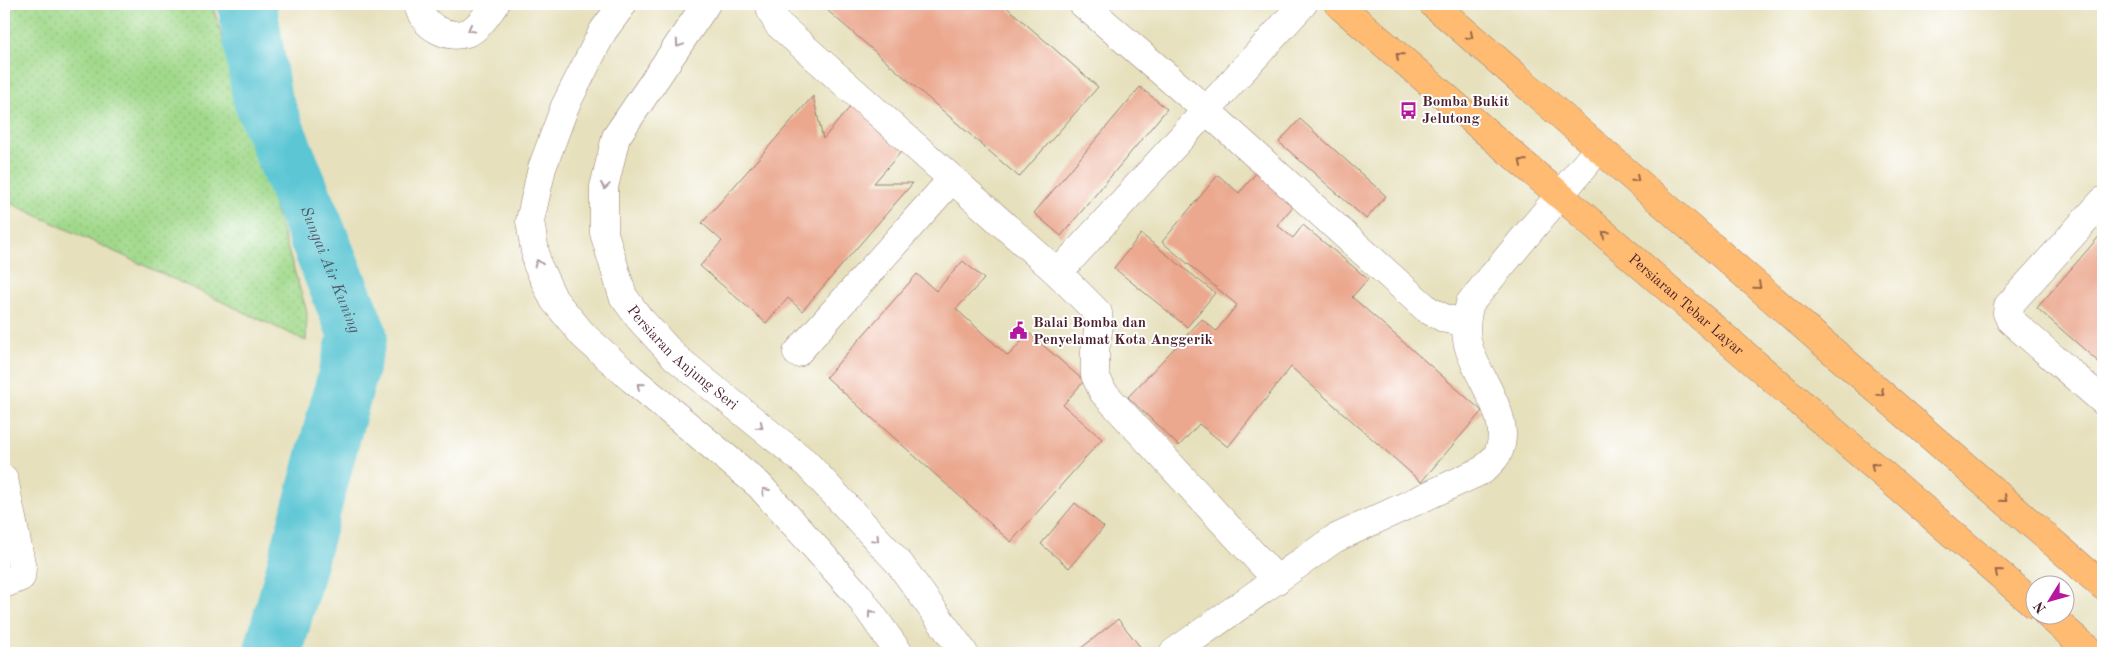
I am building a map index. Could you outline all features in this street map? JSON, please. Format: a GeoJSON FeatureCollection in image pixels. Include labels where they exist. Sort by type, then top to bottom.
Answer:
{"type":"FeatureCollection","features":[{"type":"Feature","properties":{"kind":"main road","name":"Persiaran Tebar Layar"},"geometry":{"type":"LineString","coordinates":[[1338,4],[2024,595]]}},
{"type":"Feature","properties":{"kind":"main road"},"geometry":{"type":"LineString","coordinates":[[1434,4],[2103,586]]}},
{"type":"Feature","properties":{"kind":"main road"},"geometry":{"type":"LineString","coordinates":[[2059,624],[2092,653]]}},
{"type":"Feature","properties":{"kind":"street"},"geometry":{"type":"LineString","coordinates":[[418,4],[427,23],[438,30],[454,35],[470,32],[495,4]]}},
{"type":"Feature","properties":{"kind":"street"},"geometry":{"type":"LineString","coordinates":[[623,4],[603,31],[565,106],[542,168],[530,221],[537,264],[554,300],[584,336],[632,379],[759,485],[858,595],[899,653]]}},
{"type":"Feature","properties":{"kind":"street","name":"Persiaran Anjung Seri"},"geometry":{"type":"LineString","coordinates":[[706,4],[616,137],[604,187],[604,233],[624,296],[639,318],[675,357],[806,463],[898,563],[964,653]]}},
{"type":"Feature","properties":{"kind":"street"},"geometry":{"type":"LineString","coordinates":[[774,4],[771,11],[778,24],[1058,273],[1098,313],[1099,325],[1094,351],[1095,375],[1103,392],[1277,580]]}},
{"type":"Feature","properties":{"kind":"street"},"geometry":{"type":"LineString","coordinates":[[1083,4],[1206,110],[1428,310],[1446,319],[1465,322]]}},
{"type":"Feature","properties":{"kind":"street"},"geometry":{"type":"LineString","coordinates":[[1058,273],[1303,4]]}},
{"type":"Feature","properties":{"kind":"street"},"geometry":{"type":"LineString","coordinates":[[1173,653],[1334,539],[1483,470],[1498,454],[1502,442],[1502,421],[1469,348],[1465,322],[1470,302],[1599,148]]}},
{"type":"Feature","properties":{"kind":"street"},"geometry":{"type":"LineString","coordinates":[[797,353],[952,179]]}},
{"type":"Feature","properties":{"kind":"street"},"geometry":{"type":"LineString","coordinates":[[2103,200],[2008,306],[2007,313],[2010,320],[2103,401]]}},
{"type":"Feature","properties":{"kind":"street"},"geometry":{"type":"LineString","coordinates":[[4,485],[22,568],[21,577],[4,584]]}},
{"type":"Feature","properties":{"kind":"green space"},"geometry":{"type":"Polygon","coordinates":[[[4,4],[212,4],[307,312],[306,341],[4,200],[4,4]]]}},
{"type":"Feature","properties":{"kind":"building"},"geometry":{"type":"Polygon","coordinates":[[[820,4],[1003,4],[1098,87],[1019,177],[820,4]]]}},
{"type":"Feature","properties":{"kind":"building"},"geometry":{"type":"Polygon","coordinates":[[[1140,87],[1167,109],[1061,236],[1034,213],[1140,87]]]}},
{"type":"Feature","properties":{"kind":"building"},"geometry":{"type":"Polygon","coordinates":[[[813,96],[823,139],[856,100],[907,145],[874,183],[913,183],[802,311],[788,298],[766,323],[700,266],[722,241],[702,223],[813,96]]]}},
{"type":"Feature","properties":{"kind":"building"},"geometry":{"type":"Polygon","coordinates":[[[1300,119],[1386,196],[1366,219],[1279,142],[1300,119]]]}},
{"type":"Feature","properties":{"kind":"building"},"geometry":{"type":"Polygon","coordinates":[[[1259,170],[1297,202],[1277,225],[1293,238],[1303,225],[1368,279],[1352,297],[1482,411],[1421,482],[1291,367],[1228,447],[1199,424],[1179,446],[1128,397],[1202,319],[1216,331],[1237,305],[1162,242],[1218,175],[1239,193],[1259,170]]]}},
{"type":"Feature","properties":{"kind":"building"},"geometry":{"type":"Polygon","coordinates":[[[2103,232],[2103,366],[2037,308],[2103,232]]]}},
{"type":"Feature","properties":{"kind":"building"},"geometry":{"type":"Polygon","coordinates":[[[1141,234],[1215,293],[1187,327],[1114,268],[1141,234]]]}},
{"type":"Feature","properties":{"kind":"building"},"geometry":{"type":"Polygon","coordinates":[[[963,261],[984,279],[956,309],[1008,356],[1029,333],[1084,381],[1063,405],[1102,439],[1011,542],[826,377],[917,274],[936,291],[963,261]]]}},
{"type":"Feature","properties":{"kind":"building"},"geometry":{"type":"Polygon","coordinates":[[[1075,503],[1104,527],[1069,568],[1041,544],[1075,503]]]}},
{"type":"Feature","properties":{"kind":"building"},"geometry":{"type":"Polygon","coordinates":[[[1118,619],[1145,653],[1075,653],[1118,619]]]}},
{"type":"Feature","properties":{"kind":"waterway","name":"Sungai Air Kuning"},"geometry":{"type":"LineString","coordinates":[[247,4],[262,98],[358,335],[273,653]]}},
{"type":"Feature","properties":{"kind":"place","name":"Bomba Bukit Jelutong"},"geometry":{"type":"Point","coordinates":[1408,110]}},
{"type":"Feature","properties":{"kind":"place","name":"Balai Bomba dan Penyelamat Kota Anggerik"},"geometry":{"type":"Point","coordinates":[1019,331]}}]}
